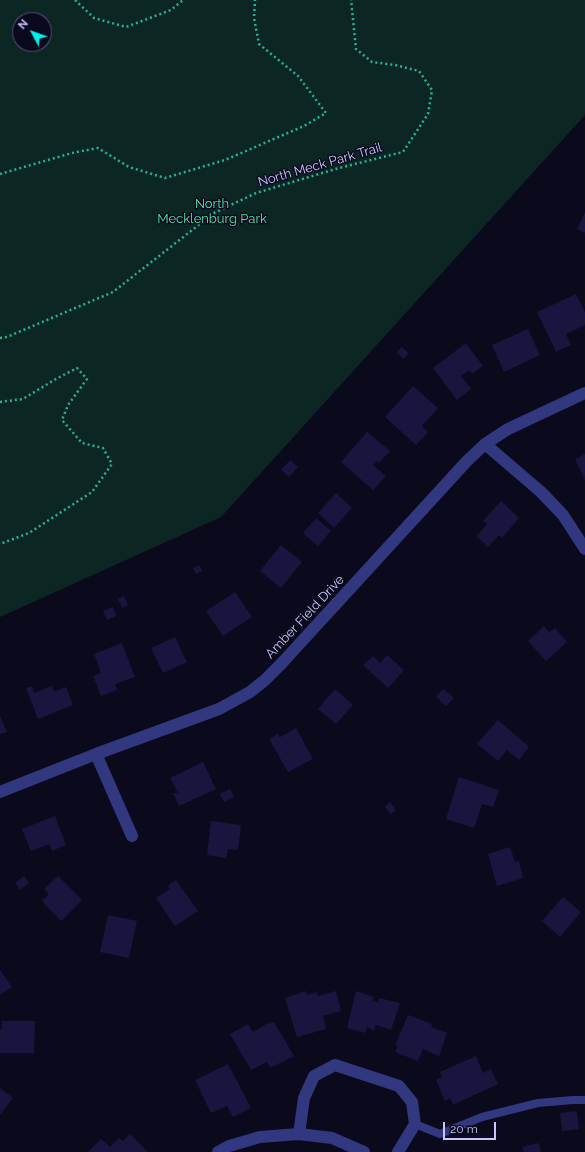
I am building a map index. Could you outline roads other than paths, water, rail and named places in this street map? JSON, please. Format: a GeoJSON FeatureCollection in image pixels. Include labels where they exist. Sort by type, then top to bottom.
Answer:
{"type":"FeatureCollection","features":[{"type":"Feature","properties":{"kind":"street","name":"Amber Field Drive"},"geometry":{"type":"LineString","coordinates":[[0,792],[96,754],[219,709],[250,692],[281,664],[467,461],[485,444],[508,429],[585,393]]}},
{"type":"Feature","properties":{"kind":"street"},"geometry":{"type":"LineString","coordinates":[[485,444],[541,492],[563,515],[585,549]]}},
{"type":"Feature","properties":{"kind":"street"},"geometry":{"type":"LineString","coordinates":[[96,754],[132,836]]}},
{"type":"Feature","properties":{"kind":"street"},"geometry":{"type":"LineString","coordinates":[[299,1134],[304,1098],[314,1076],[335,1065],[399,1086],[412,1102],[415,1124],[398,1152]]}},
{"type":"Feature","properties":{"kind":"street"},"geometry":{"type":"LineString","coordinates":[[218,1152],[229,1146],[260,1136],[299,1134],[332,1138],[364,1152]]}},
{"type":"Feature","properties":{"kind":"lane"},"geometry":{"type":"LineString","coordinates":[[415,1124],[440,1134],[482,1117],[538,1103],[585,1100]]}},
{"type":"Feature","properties":{"kind":"park label","name":"North Mecklenburg Park"},"geometry":{"type":"Point","coordinates":[212,212]}}]}
